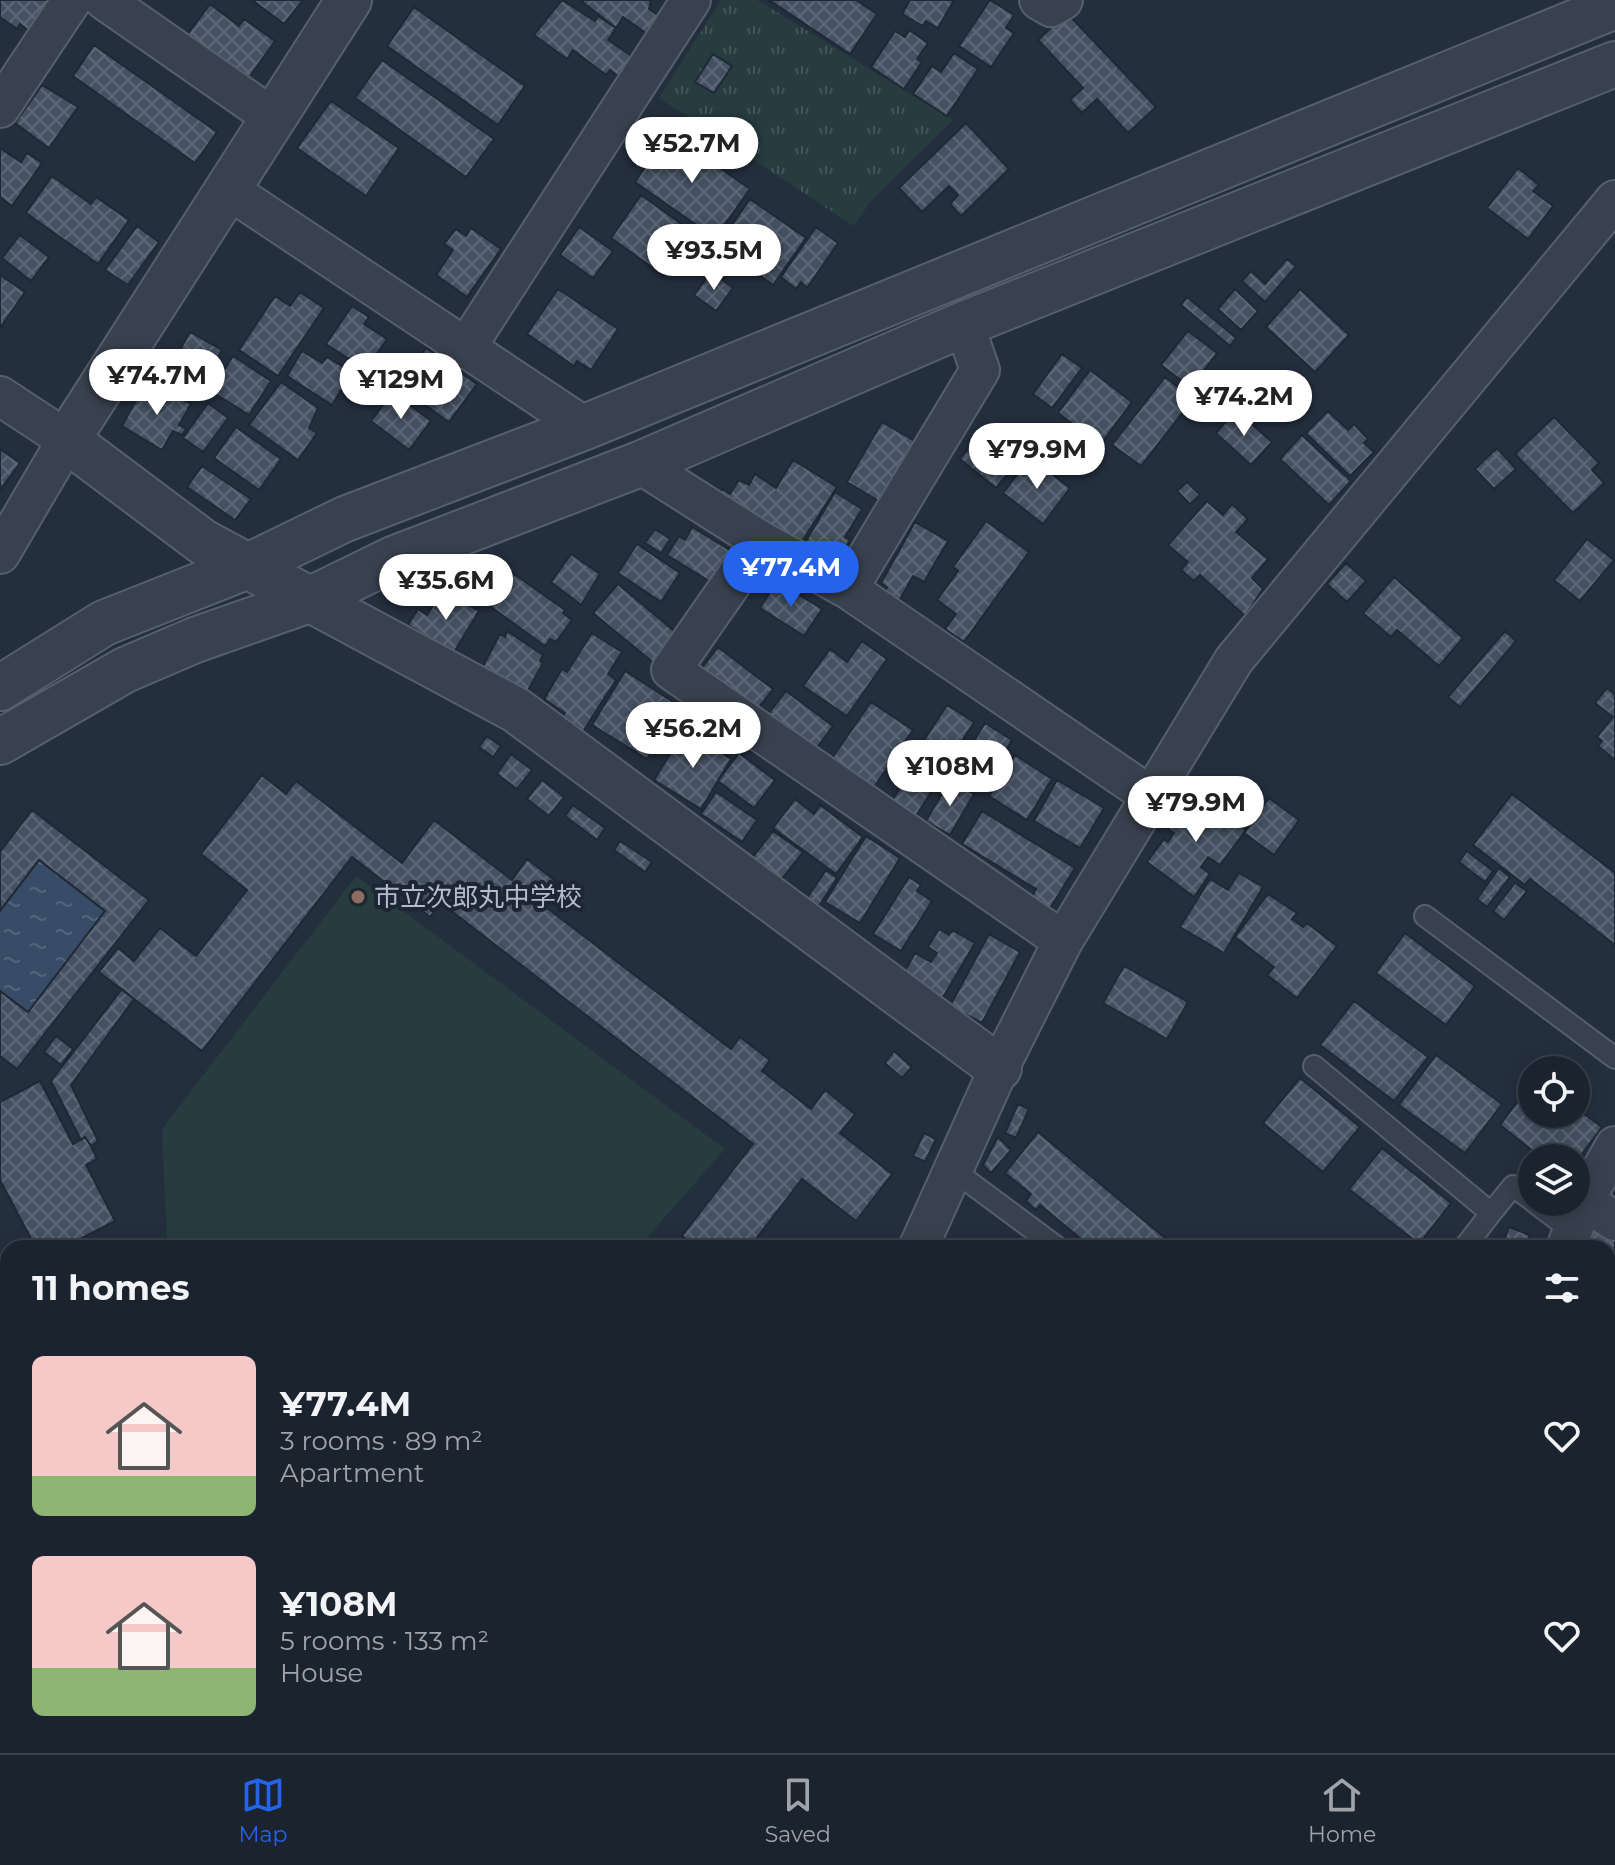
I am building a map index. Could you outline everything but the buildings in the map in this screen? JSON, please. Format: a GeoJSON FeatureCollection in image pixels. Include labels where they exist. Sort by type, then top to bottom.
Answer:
{"type":"FeatureCollection","features":[{"type":"Feature","properties":{"kind":"street"},"geometry":{"type":"LineString","coordinates":[[0,108],[72,0]]}},
{"type":"Feature","properties":{"kind":"street"},"geometry":{"type":"LineString","coordinates":[[104,0],[272,117]]}},
{"type":"Feature","properties":{"kind":"street"},"geometry":{"type":"LineString","coordinates":[[0,554],[67,440],[349,0]]}},
{"type":"Feature","properties":{"kind":"street"},"geometry":{"type":"LineString","coordinates":[[465,349],[691,0]]}},
{"type":"Feature","properties":{"kind":"street"},"geometry":{"type":"LineString","coordinates":[[1039,0],[1051,7],[1063,0]]}},
{"type":"Feature","properties":{"kind":"street"},"geometry":{"type":"LineString","coordinates":[[0,688],[104,623],[248,566],[345,519],[585,427],[1615,6]]}},
{"type":"Feature","properties":{"kind":"street"},"geometry":{"type":"LineString","coordinates":[[0,742],[125,670],[309,600],[393,559],[640,464],[964,324],[1615,64]]}},
{"type":"Feature","properties":{"kind":"street"},"geometry":{"type":"LineString","coordinates":[[226,188],[585,427]]}},
{"type":"Feature","properties":{"kind":"street"},"geometry":{"type":"LineString","coordinates":[[922,1240],[999,1068],[1063,941],[1149,795],[1234,660],[1615,200]]}},
{"type":"Feature","properties":{"kind":"street"},"geometry":{"type":"LineString","coordinates":[[848,589],[980,370],[964,324]]}},
{"type":"Feature","properties":{"kind":"street"},"geometry":{"type":"LineString","coordinates":[[0,396],[67,440],[203,542],[516,710],[999,1068]]}},
{"type":"Feature","properties":{"kind":"street"},"geometry":{"type":"LineString","coordinates":[[640,464],[761,541],[848,589],[1149,795]]}},
{"type":"Feature","properties":{"kind":"street"},"geometry":{"type":"LineString","coordinates":[[761,541],[671,670],[1063,941]]}},
{"type":"Feature","properties":{"kind":"street"},"geometry":{"type":"LineString","coordinates":[[1584,1225],[1615,1146]]}},
{"type":"Feature","properties":{"kind":"lane"},"geometry":{"type":"LineString","coordinates":[[1425,916],[1615,1058]]}},
{"type":"Feature","properties":{"kind":"lane"},"geometry":{"type":"LineString","coordinates":[[1314,1066],[1491,1213]]}},
{"type":"Feature","properties":{"kind":"lane"},"geometry":{"type":"LineString","coordinates":[[953,1170],[1047,1240]]}},
{"type":"Feature","properties":{"kind":"lane"},"geometry":{"type":"LineString","coordinates":[[1470,1240],[1513,1186],[1518,1190]]}},
{"type":"Feature","properties":{"kind":"lane"},"geometry":{"type":"LineString","coordinates":[[1565,1216],[1584,1225]]}},
{"type":"Feature","properties":{"kind":"green space"},"geometry":{"type":"Polygon","coordinates":[[[721,0],[757,0],[953,120],[870,202],[854,226],[659,98],[721,0]]]}},
{"type":"Feature","properties":{"kind":"green space"},"geometry":{"type":"Polygon","coordinates":[[[356,876],[725,1149],[645,1240],[167,1240],[162,1129],[356,876]]]}},
{"type":"Feature","properties":{"kind":"water"},"geometry":{"type":"Polygon","coordinates":[[[39,860],[105,911],[28,1012],[0,991],[0,911],[39,860]]]}},
{"type":"Feature","properties":{"kind":"place","name":"市立次郎丸中学校"},"geometry":{"type":"Point","coordinates":[358,897]}}]}
